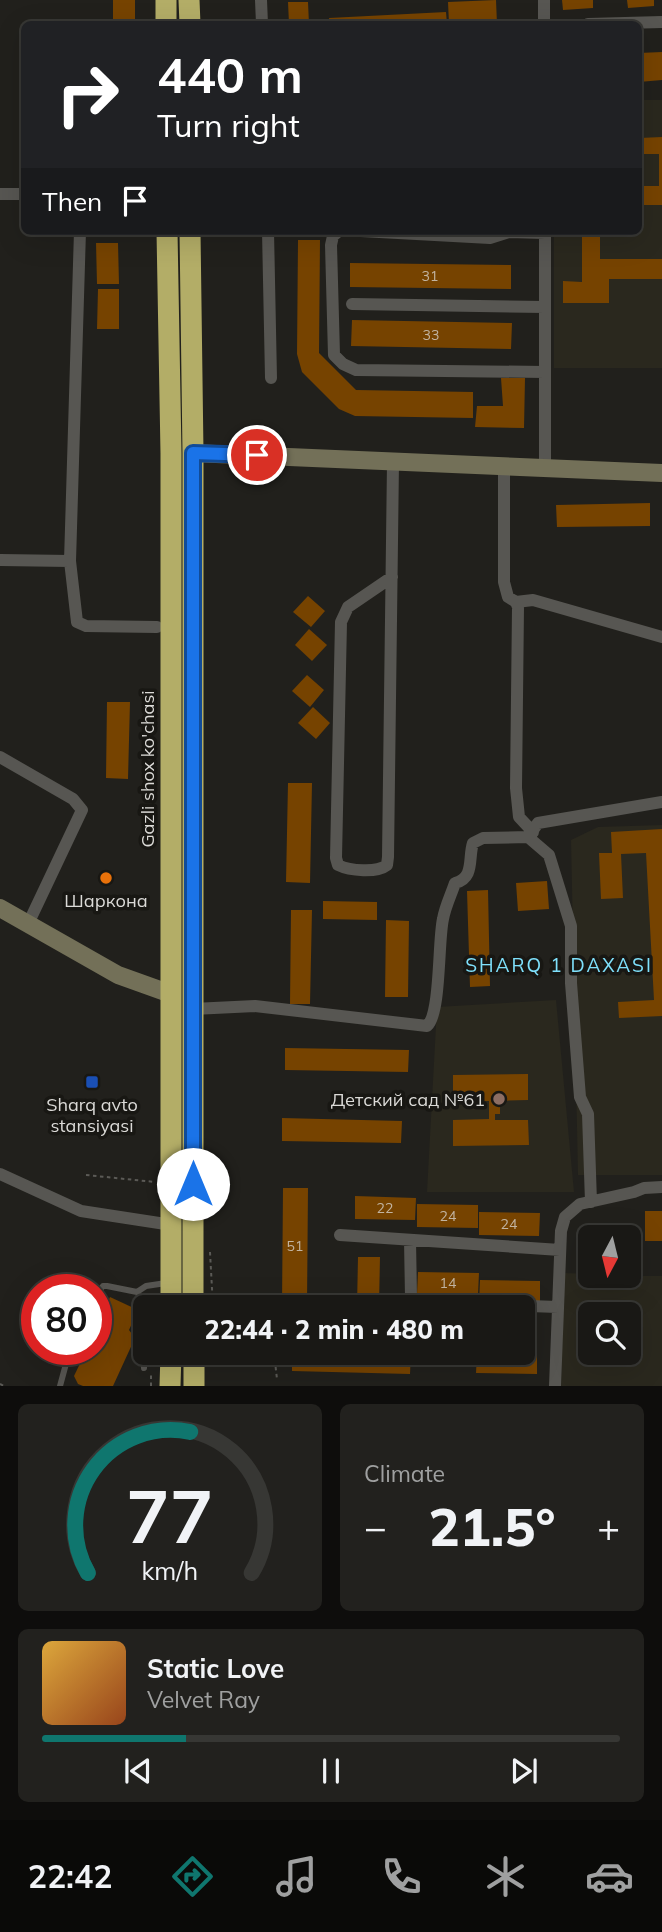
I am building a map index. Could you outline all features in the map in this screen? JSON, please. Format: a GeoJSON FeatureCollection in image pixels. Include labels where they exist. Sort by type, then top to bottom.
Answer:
{"type":"FeatureCollection","features":[{"type":"Feature","properties":{"kind":"highway"},"geometry":{"type":"LineString","coordinates":[[166,0],[166,21]]}},
{"type":"Feature","properties":{"kind":"highway"},"geometry":{"type":"LineString","coordinates":[[190,0],[190,21]]}},
{"type":"Feature","properties":{"kind":"highway","name":"Gazli shox ko'chasi"},"geometry":{"type":"LineString","coordinates":[[167,235],[171,453],[171,1295]]}},
{"type":"Feature","properties":{"kind":"highway"},"geometry":{"type":"LineString","coordinates":[[190,235],[193,453],[193,1295]]}},
{"type":"Feature","properties":{"kind":"highway"},"geometry":{"type":"LineString","coordinates":[[169,1383],[170,1365]]}},
{"type":"Feature","properties":{"kind":"highway"},"geometry":{"type":"LineString","coordinates":[[194,1365],[194,1386]]}},
{"type":"Feature","properties":{"kind":"street"},"geometry":{"type":"LineString","coordinates":[[261,0],[262,21]]}},
{"type":"Feature","properties":{"kind":"street"},"geometry":{"type":"LineString","coordinates":[[544,0],[544,21]]}},
{"type":"Feature","properties":{"kind":"street"},"geometry":{"type":"LineString","coordinates":[[642,23],[662,22]]}},
{"type":"Feature","properties":{"kind":"street"},"geometry":{"type":"LineString","coordinates":[[0,194],[21,194]]}},
{"type":"Feature","properties":{"kind":"street"},"geometry":{"type":"LineString","coordinates":[[80,235],[70,561],[78,622],[86,626],[157,626]]}},
{"type":"Feature","properties":{"kind":"street"},"geometry":{"type":"LineString","coordinates":[[268,235],[271,378]]}},
{"type":"Feature","properties":{"kind":"street"},"geometry":{"type":"LineString","coordinates":[[334,235],[331,246],[334,355],[343,364],[356,370],[545,372]]}},
{"type":"Feature","properties":{"kind":"street"},"geometry":{"type":"LineString","coordinates":[[435,235],[491,238],[500,235]]}},
{"type":"Feature","properties":{"kind":"street"},"geometry":{"type":"LineString","coordinates":[[545,235],[545,469]]}},
{"type":"Feature","properties":{"kind":"street"},"geometry":{"type":"LineString","coordinates":[[352,304],[545,307]]}},
{"type":"Feature","properties":{"kind":"street"},"geometry":{"type":"LineString","coordinates":[[193,453],[662,473]]}},
{"type":"Feature","properties":{"kind":"street"},"geometry":{"type":"LineString","coordinates":[[392,577],[348,607],[341,622],[337,858],[338,865],[345,869],[382,869],[387,865],[392,577],[393,462]]}},
{"type":"Feature","properties":{"kind":"street"},"geometry":{"type":"LineString","coordinates":[[504,467],[504,582],[508,597],[516,602],[518,607],[516,788],[519,817],[549,855],[571,926],[572,996],[580,1097],[588,1114],[591,1202]]}},
{"type":"Feature","properties":{"kind":"street"},"geometry":{"type":"LineString","coordinates":[[0,560],[70,561]]}},
{"type":"Feature","properties":{"kind":"street"},"geometry":{"type":"LineString","coordinates":[[516,602],[533,600],[662,637]]}},
{"type":"Feature","properties":{"kind":"street"},"geometry":{"type":"LineString","coordinates":[[0,757],[72,799],[82,810],[28,924]]}},
{"type":"Feature","properties":{"kind":"street"},"geometry":{"type":"LineString","coordinates":[[531,834],[538,822],[662,802]]}},
{"type":"Feature","properties":{"kind":"street"},"geometry":{"type":"LineString","coordinates":[[193,1009],[255,1006],[427,1026],[431,1022],[436,994],[443,919],[455,883],[463,881],[469,873],[474,843],[483,838],[531,834]]}},
{"type":"Feature","properties":{"kind":"street"},"geometry":{"type":"LineString","coordinates":[[0,908],[118,975],[171,993]]}},
{"type":"Feature","properties":{"kind":"street"},"geometry":{"type":"LineString","coordinates":[[0,1174],[81,1211],[172,1224]]}},
{"type":"Feature","properties":{"kind":"street"},"geometry":{"type":"LineString","coordinates":[[555,1386],[561,1231],[565,1217],[580,1204],[644,1188],[662,1187]]}},
{"type":"Feature","properties":{"kind":"street"},"geometry":{"type":"LineString","coordinates":[[340,1235],[560,1250]]}},
{"type":"Feature","properties":{"kind":"street"},"geometry":{"type":"LineString","coordinates":[[410,1240],[411,1297],[416,1302],[558,1307]]}},
{"type":"Feature","properties":{"kind":"lane"},"geometry":{"type":"LineString","coordinates":[[112,1287],[137,1292],[153,1284],[171,1282]]}},
{"type":"Feature","properties":{"kind":"lane"},"geometry":{"type":"LineString","coordinates":[[137,1292],[141,1298],[144,1368]]}},
{"type":"Feature","properties":{"kind":"lane"},"geometry":{"type":"LineString","coordinates":[[60,1386],[66,1365]]}},
{"type":"Feature","properties":{"kind":"path"},"geometry":{"type":"LineString","coordinates":[[86,1175],[160,1183]]}},
{"type":"Feature","properties":{"kind":"path"},"geometry":{"type":"LineString","coordinates":[[275,1365],[277,1379]]}},
{"type":"Feature","properties":{"kind":"shaded area"},"geometry":{"type":"Polygon","coordinates":[[[642,100],[662,100],[662,368],[554,368],[554,235],[642,235],[642,100]]]}},
{"type":"Feature","properties":{"kind":"shaded area"},"geometry":{"type":"Polygon","coordinates":[[[662,825],[662,1175],[578,1175],[571,840],[598,827],[662,825]]]}},
{"type":"Feature","properties":{"kind":"shaded area","name":"Детский сад №61"},"geometry":{"type":"Polygon","coordinates":[[[556,1000],[574,1192],[427,1192],[437,1007],[556,1000]]]}},
{"type":"Feature","properties":{"kind":"shaded area"},"geometry":{"type":"Polygon","coordinates":[[[564,1273],[578,1274],[578,1288],[641,1288],[641,1276],[662,1276],[662,1386],[561,1386],[564,1273]]]}},
{"type":"Feature","properties":{"kind":"building"},"geometry":{"type":"Polygon","coordinates":[[[113,0],[135,0],[135,21],[113,21],[113,0]]]}},
{"type":"Feature","properties":{"kind":"building"},"geometry":{"type":"Polygon","coordinates":[[[496,0],[497,21],[449,21],[448,2],[496,0]]]}},
{"type":"Feature","properties":{"kind":"building"},"geometry":{"type":"Polygon","coordinates":[[[562,0],[593,0],[593,8],[563,10],[562,0]]]}},
{"type":"Feature","properties":{"kind":"building"},"geometry":{"type":"Polygon","coordinates":[[[627,0],[654,0],[654,6],[628,8],[627,0]]]}},
{"type":"Feature","properties":{"kind":"building"},"geometry":{"type":"Polygon","coordinates":[[[288,2],[308,2],[309,21],[289,21],[288,2]]]}},
{"type":"Feature","properties":{"kind":"building"},"geometry":{"type":"Polygon","coordinates":[[[446,12],[447,21],[330,21],[329,18],[446,12]]]}},
{"type":"Feature","properties":{"kind":"building"},"geometry":{"type":"Polygon","coordinates":[[[662,52],[662,80],[642,82],[642,53],[662,52]]]}},
{"type":"Feature","properties":{"kind":"building"},"geometry":{"type":"Polygon","coordinates":[[[662,137],[662,205],[642,205],[642,186],[659,186],[659,154],[642,154],[642,138],[662,137]]]}},
{"type":"Feature","properties":{"kind":"building"},"geometry":{"type":"Polygon","coordinates":[[[582,235],[600,235],[600,259],[662,259],[662,279],[609,279],[609,303],[563,303],[563,281],[582,282],[582,235]]]}},
{"type":"Feature","properties":{"kind":"building"},"geometry":{"type":"Polygon","coordinates":[[[298,240],[320,240],[319,353],[356,390],[473,392],[473,418],[355,416],[339,409],[302,372],[297,354],[298,240]]]}},
{"type":"Feature","properties":{"kind":"building"},"geometry":{"type":"Polygon","coordinates":[[[96,243],[118,243],[119,284],[97,284],[96,243]]]}},
{"type":"Feature","properties":{"kind":"building"},"geometry":{"type":"Polygon","coordinates":[[[350,263],[511,265],[511,289],[350,287],[350,263]]]}},
{"type":"Feature","properties":{"kind":"building"},"geometry":{"type":"Polygon","coordinates":[[[98,289],[119,289],[119,329],[97,329],[98,289]]]}},
{"type":"Feature","properties":{"kind":"building"},"geometry":{"type":"Polygon","coordinates":[[[352,320],[512,323],[511,349],[351,346],[352,320]]]}},
{"type":"Feature","properties":{"kind":"building"},"geometry":{"type":"Polygon","coordinates":[[[501,378],[525,378],[524,428],[475,427],[477,406],[503,406],[501,378]]]}},
{"type":"Feature","properties":{"kind":"building"},"geometry":{"type":"Polygon","coordinates":[[[650,503],[650,526],[557,527],[556,505],[650,503]]]}},
{"type":"Feature","properties":{"kind":"building"},"geometry":{"type":"Polygon","coordinates":[[[308,596],[325,611],[311,627],[293,612],[308,596]]]}},
{"type":"Feature","properties":{"kind":"building"},"geometry":{"type":"Polygon","coordinates":[[[309,629],[327,645],[312,661],[295,645],[309,629]]]}},
{"type":"Feature","properties":{"kind":"building"},"geometry":{"type":"Polygon","coordinates":[[[307,675],[324,690],[310,707],[292,691],[307,675]]]}},
{"type":"Feature","properties":{"kind":"building"},"geometry":{"type":"Polygon","coordinates":[[[107,702],[130,702],[128,779],[106,778],[107,702]]]}},
{"type":"Feature","properties":{"kind":"building"},"geometry":{"type":"Polygon","coordinates":[[[313,707],[330,723],[316,739],[298,723],[313,707]]]}},
{"type":"Feature","properties":{"kind":"building"},"geometry":{"type":"Polygon","coordinates":[[[288,783],[312,783],[310,883],[286,882],[288,783]]]}},
{"type":"Feature","properties":{"kind":"building"},"geometry":{"type":"Polygon","coordinates":[[[662,829],[662,1016],[619,1018],[618,1002],[654,1000],[646,853],[621,854],[623,898],[601,899],[599,853],[612,853],[611,832],[662,829]]]}},
{"type":"Feature","properties":{"kind":"building"},"geometry":{"type":"Polygon","coordinates":[[[547,881],[549,909],[518,911],[516,883],[547,881]]]}},
{"type":"Feature","properties":{"kind":"building"},"geometry":{"type":"Polygon","coordinates":[[[488,890],[490,986],[470,987],[467,891],[488,890]]]}},
{"type":"Feature","properties":{"kind":"building"},"geometry":{"type":"Polygon","coordinates":[[[323,901],[377,902],[377,920],[323,919],[323,901]]]}},
{"type":"Feature","properties":{"kind":"building"},"geometry":{"type":"Polygon","coordinates":[[[291,910],[312,910],[310,1004],[290,1004],[291,910]]]}},
{"type":"Feature","properties":{"kind":"building"},"geometry":{"type":"Polygon","coordinates":[[[386,920],[409,921],[408,997],[385,997],[386,920]]]}},
{"type":"Feature","properties":{"kind":"building"},"geometry":{"type":"Polygon","coordinates":[[[285,1048],[409,1050],[408,1072],[285,1070],[285,1048]]]}},
{"type":"Feature","properties":{"kind":"building"},"geometry":{"type":"Polygon","coordinates":[[[528,1074],[528,1100],[495,1101],[495,1105],[500,1105],[500,1114],[495,1114],[495,1120],[528,1120],[529,1145],[453,1146],[453,1120],[489,1119],[489,1101],[453,1101],[453,1075],[528,1074]]]}},
{"type":"Feature","properties":{"kind":"building"},"geometry":{"type":"Polygon","coordinates":[[[282,1118],[402,1121],[401,1143],[282,1141],[282,1118]]]}},
{"type":"Feature","properties":{"kind":"building"},"geometry":{"type":"Polygon","coordinates":[[[283,1188],[308,1188],[307,1295],[282,1295],[283,1188]]]}},
{"type":"Feature","properties":{"kind":"building"},"geometry":{"type":"Polygon","coordinates":[[[355,1196],[416,1198],[415,1220],[355,1219],[355,1196]]]}},
{"type":"Feature","properties":{"kind":"building"},"geometry":{"type":"Polygon","coordinates":[[[417,1204],[478,1205],[478,1228],[417,1227],[417,1204]]]}},
{"type":"Feature","properties":{"kind":"building"},"geometry":{"type":"Polygon","coordinates":[[[645,1211],[662,1211],[662,1241],[645,1241],[645,1211]]]}},
{"type":"Feature","properties":{"kind":"building"},"geometry":{"type":"Polygon","coordinates":[[[479,1212],[540,1213],[539,1236],[479,1235],[479,1212]]]}},
{"type":"Feature","properties":{"kind":"building"},"geometry":{"type":"Polygon","coordinates":[[[358,1257],[380,1257],[379,1295],[357,1295],[358,1257]]]}},
{"type":"Feature","properties":{"kind":"building"},"geometry":{"type":"Polygon","coordinates":[[[418,1272],[479,1273],[478,1295],[417,1294],[418,1272]]]}},
{"type":"Feature","properties":{"kind":"building"},"geometry":{"type":"Polygon","coordinates":[[[480,1280],[540,1281],[540,1303],[535,1303],[535,1295],[479,1295],[480,1280]]]}},
{"type":"Feature","properties":{"kind":"building"},"geometry":{"type":"Polygon","coordinates":[[[112,1298],[133,1308],[133,1321],[129,1330],[133,1335],[133,1342],[113,1386],[83,1386],[78,1384],[74,1376],[79,1365],[112,1365],[112,1298]]]}},
{"type":"Feature","properties":{"kind":"building"},"geometry":{"type":"Polygon","coordinates":[[[535,1351],[537,1374],[476,1373],[476,1365],[535,1365],[535,1351]]]}},
{"type":"Feature","properties":{"kind":"building"},"geometry":{"type":"Polygon","coordinates":[[[292,1365],[410,1365],[410,1374],[292,1371],[292,1365]]]}},
{"type":"Feature","properties":{"kind":"place","name":"Шаркона"},"geometry":{"type":"Point","coordinates":[106,878]}},
{"type":"Feature","properties":{"kind":"place","name":"Sharq avto stansiyasi"},"geometry":{"type":"Point","coordinates":[92,1082]}},
{"type":"Feature","properties":{"kind":"place","name":"Детский сад №61"},"geometry":{"type":"Point","coordinates":[499,1099]}},
{"type":"Feature","properties":{"kind":"district","name":"SHARQ 1 DAXASI"},"geometry":{"type":"Point","coordinates":[559,965]}},
{"type":"Feature","properties":{"kind":"route"},"geometry":{"type":"LineString","coordinates":[[193,1184],[193,453],[257,455]]}}]}
